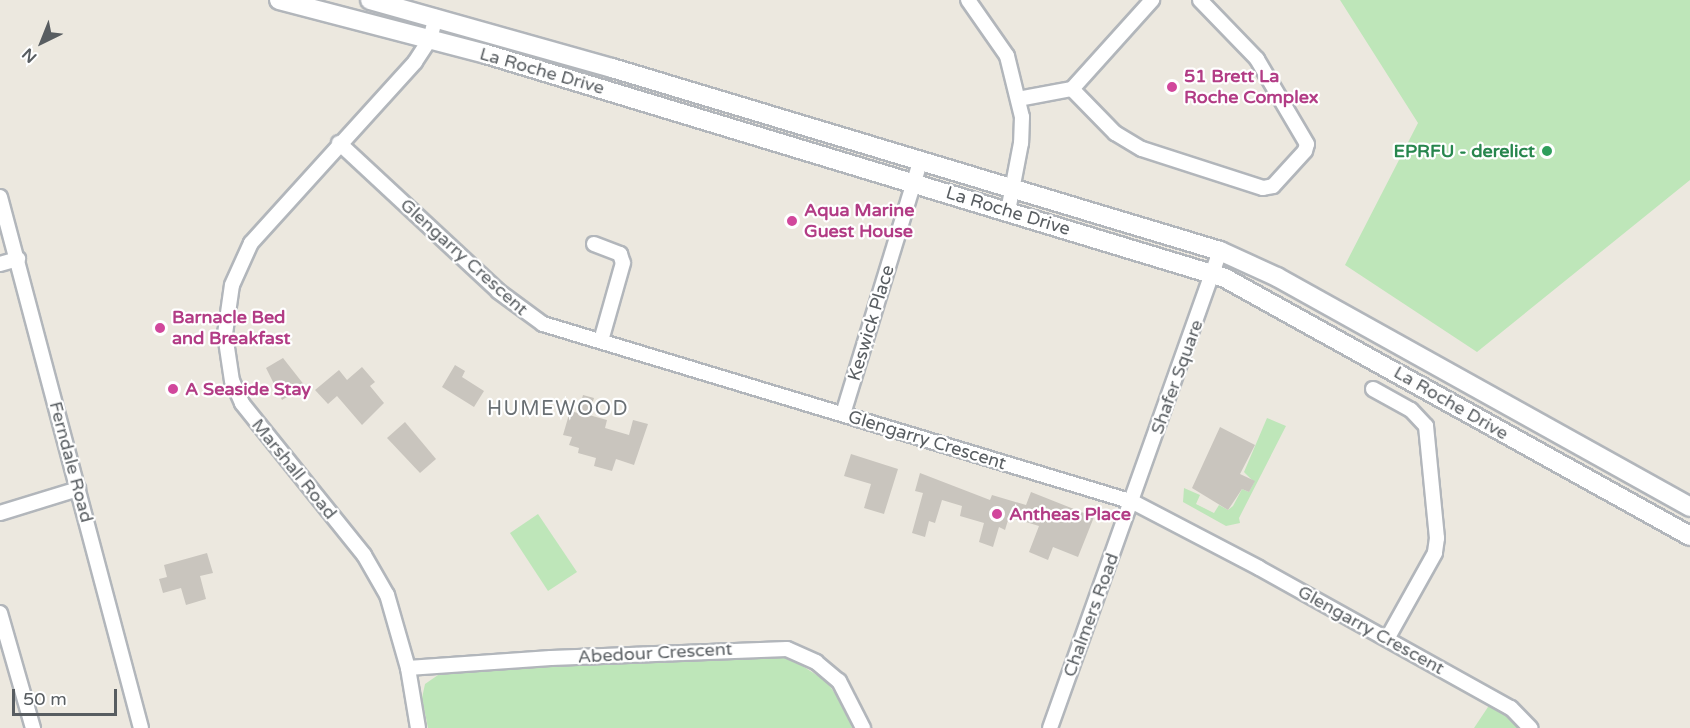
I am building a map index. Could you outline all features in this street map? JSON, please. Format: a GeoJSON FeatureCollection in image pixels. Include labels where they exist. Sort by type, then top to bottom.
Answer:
{"type":"FeatureCollection","features":[{"type":"Feature","properties":{"kind":"street","name":"La Roche Drive"},"geometry":{"type":"LineString","coordinates":[[279,0],[314,4],[1214,274],[1265,297],[1690,536]]}},
{"type":"Feature","properties":{"kind":"street","name":"La Roche Drive"},"geometry":{"type":"LineString","coordinates":[[370,0],[436,17],[1220,251],[1277,277],[1690,507]]}},
{"type":"Feature","properties":{"kind":"street"},"geometry":{"type":"LineString","coordinates":[[968,0],[1007,56],[1018,99],[1021,143],[1008,211]]}},
{"type":"Feature","properties":{"kind":"street"},"geometry":{"type":"LineString","coordinates":[[1018,99],[1072,89],[1152,0]]}},
{"type":"Feature","properties":{"kind":"street"},"geometry":{"type":"LineString","coordinates":[[1072,89],[1115,133],[1142,149],[1263,188],[1273,186],[1305,151],[1307,144],[1257,59],[1200,0]]}},
{"type":"Feature","properties":{"kind":"street","name":"Marshall Road"},"geometry":{"type":"LineString","coordinates":[[418,728],[408,668],[397,622],[375,572],[254,422],[232,381],[228,363],[226,308],[240,263],[271,216],[416,62],[430,39],[436,17]]}},
{"type":"Feature","properties":{"kind":"street","name":"Glengarry Crescent"},"geometry":{"type":"LineString","coordinates":[[339,143],[517,308],[543,324],[1133,502],[1511,708],[1530,728]]}},
{"type":"Feature","properties":{"kind":"street","name":"Keswick Place"},"geometry":{"type":"LineString","coordinates":[[843,414],[920,162]]}},
{"type":"Feature","properties":{"kind":"street","name":"Ferndale Road"},"geometry":{"type":"LineString","coordinates":[[0,197],[141,728]]}},
{"type":"Feature","properties":{"kind":"street"},"geometry":{"type":"LineString","coordinates":[[594,244],[620,254],[623,263],[601,341]]}},
{"type":"Feature","properties":{"kind":"street","name":"Shafer Square"},"geometry":{"type":"LineString","coordinates":[[1133,502],[1214,274],[1220,251]]}},
{"type":"Feature","properties":{"kind":"street"},"geometry":{"type":"LineString","coordinates":[[0,264],[18,259]]}},
{"type":"Feature","properties":{"kind":"street"},"geometry":{"type":"LineString","coordinates":[[1456,406],[1468,384]]}},
{"type":"Feature","properties":{"kind":"street"},"geometry":{"type":"LineString","coordinates":[[1373,389],[1411,410],[1426,426],[1437,538],[1435,553],[1387,639]]}},
{"type":"Feature","properties":{"kind":"street"},"geometry":{"type":"LineString","coordinates":[[0,513],[78,489]]}},
{"type":"Feature","properties":{"kind":"street","name":"Chalmers Road"},"geometry":{"type":"LineString","coordinates":[[1050,728],[1133,502]]}},
{"type":"Feature","properties":{"kind":"street"},"geometry":{"type":"LineString","coordinates":[[0,613],[33,728]]}},
{"type":"Feature","properties":{"kind":"street","name":"Abedour Crescent"},"geometry":{"type":"LineString","coordinates":[[408,668],[787,649],[816,662],[839,681],[863,728]]}},
{"type":"Feature","properties":{"kind":"green space","name":"EPRFU - derelict"},"geometry":{"type":"Polygon","coordinates":[[[1340,0],[1690,0],[1690,180],[1477,352],[1345,265],[1418,123],[1340,0]]]}},
{"type":"Feature","properties":{"kind":"green space"},"geometry":{"type":"Polygon","coordinates":[[[1267,418],[1286,426],[1239,518],[1240,523],[1226,526],[1183,502],[1184,488],[1200,495],[1196,504],[1214,513],[1219,505],[1228,510],[1233,506],[1242,489],[1249,492],[1254,482],[1244,472],[1267,418]]]}},
{"type":"Feature","properties":{"kind":"green space"},"geometry":{"type":"Polygon","coordinates":[[[538,514],[577,572],[548,591],[510,533],[538,514]]]}},
{"type":"Feature","properties":{"kind":"green space"},"geometry":{"type":"Polygon","coordinates":[[[771,655],[793,660],[826,681],[847,710],[852,728],[428,728],[422,698],[425,684],[441,673],[771,655]]]}},
{"type":"Feature","properties":{"kind":"green space"},"geometry":{"type":"Polygon","coordinates":[[[1490,704],[1509,717],[1521,728],[1474,728],[1490,704]]]}},
{"type":"Feature","properties":{"kind":"building"},"geometry":{"type":"Polygon","coordinates":[[[283,358],[305,386],[282,400],[266,368],[283,358]]]}},
{"type":"Feature","properties":{"kind":"building"},"geometry":{"type":"Polygon","coordinates":[[[455,365],[465,371],[462,377],[484,391],[474,407],[442,387],[455,365]]]}},
{"type":"Feature","properties":{"kind":"building"},"geometry":{"type":"Polygon","coordinates":[[[362,367],[375,382],[370,386],[384,403],[362,425],[337,396],[328,404],[315,390],[339,370],[347,380],[362,367]]]}},
{"type":"Feature","properties":{"kind":"building"},"geometry":{"type":"Polygon","coordinates":[[[583,395],[594,398],[589,415],[607,420],[605,428],[629,435],[633,420],[648,424],[634,465],[616,459],[612,471],[594,466],[596,458],[578,453],[579,448],[569,445],[572,437],[563,435],[570,411],[578,413],[583,395]]]}},
{"type":"Feature","properties":{"kind":"building"},"geometry":{"type":"Polygon","coordinates":[[[405,422],[436,459],[420,473],[387,438],[405,422]]]}},
{"type":"Feature","properties":{"kind":"building"},"geometry":{"type":"Polygon","coordinates":[[[1220,427],[1255,445],[1240,474],[1255,481],[1249,492],[1242,489],[1228,510],[1192,488],[1220,427]]]}},
{"type":"Feature","properties":{"kind":"building"},"geometry":{"type":"Polygon","coordinates":[[[851,454],[898,469],[884,514],[864,508],[871,484],[844,476],[851,454]]]}},
{"type":"Feature","properties":{"kind":"building"},"geometry":{"type":"Polygon","coordinates":[[[920,473],[990,500],[992,495],[1026,505],[1031,492],[1094,517],[1078,557],[1053,547],[1048,560],[1029,552],[1039,526],[1009,517],[1005,530],[999,527],[993,547],[979,542],[984,523],[960,516],[962,506],[942,500],[935,523],[929,521],[925,537],[912,533],[923,493],[915,491],[920,473]]]}},
{"type":"Feature","properties":{"kind":"building"},"geometry":{"type":"Polygon","coordinates":[[[207,553],[213,573],[200,576],[206,599],[186,605],[181,588],[163,593],[159,579],[167,577],[164,565],[207,553]]]}},
{"type":"Feature","properties":{"kind":"place","name":"51 Brett La Roche Complex"},"geometry":{"type":"Point","coordinates":[1172,87]}},
{"type":"Feature","properties":{"kind":"place","name":"EPRFU - derelict"},"geometry":{"type":"Point","coordinates":[1547,151]}},
{"type":"Feature","properties":{"kind":"place","name":"Aqua Marine Guest House"},"geometry":{"type":"Point","coordinates":[792,221]}},
{"type":"Feature","properties":{"kind":"place","name":"Barnacle Bed and Breakfast"},"geometry":{"type":"Point","coordinates":[160,328]}},
{"type":"Feature","properties":{"kind":"place","name":"A Seaside Stay"},"geometry":{"type":"Point","coordinates":[173,389]}},
{"type":"Feature","properties":{"kind":"place","name":"Antheas Place"},"geometry":{"type":"Point","coordinates":[997,514]}},
{"type":"Feature","properties":{"kind":"district","name":"HUMEWOOD"},"geometry":{"type":"Point","coordinates":[558,409]}}]}
